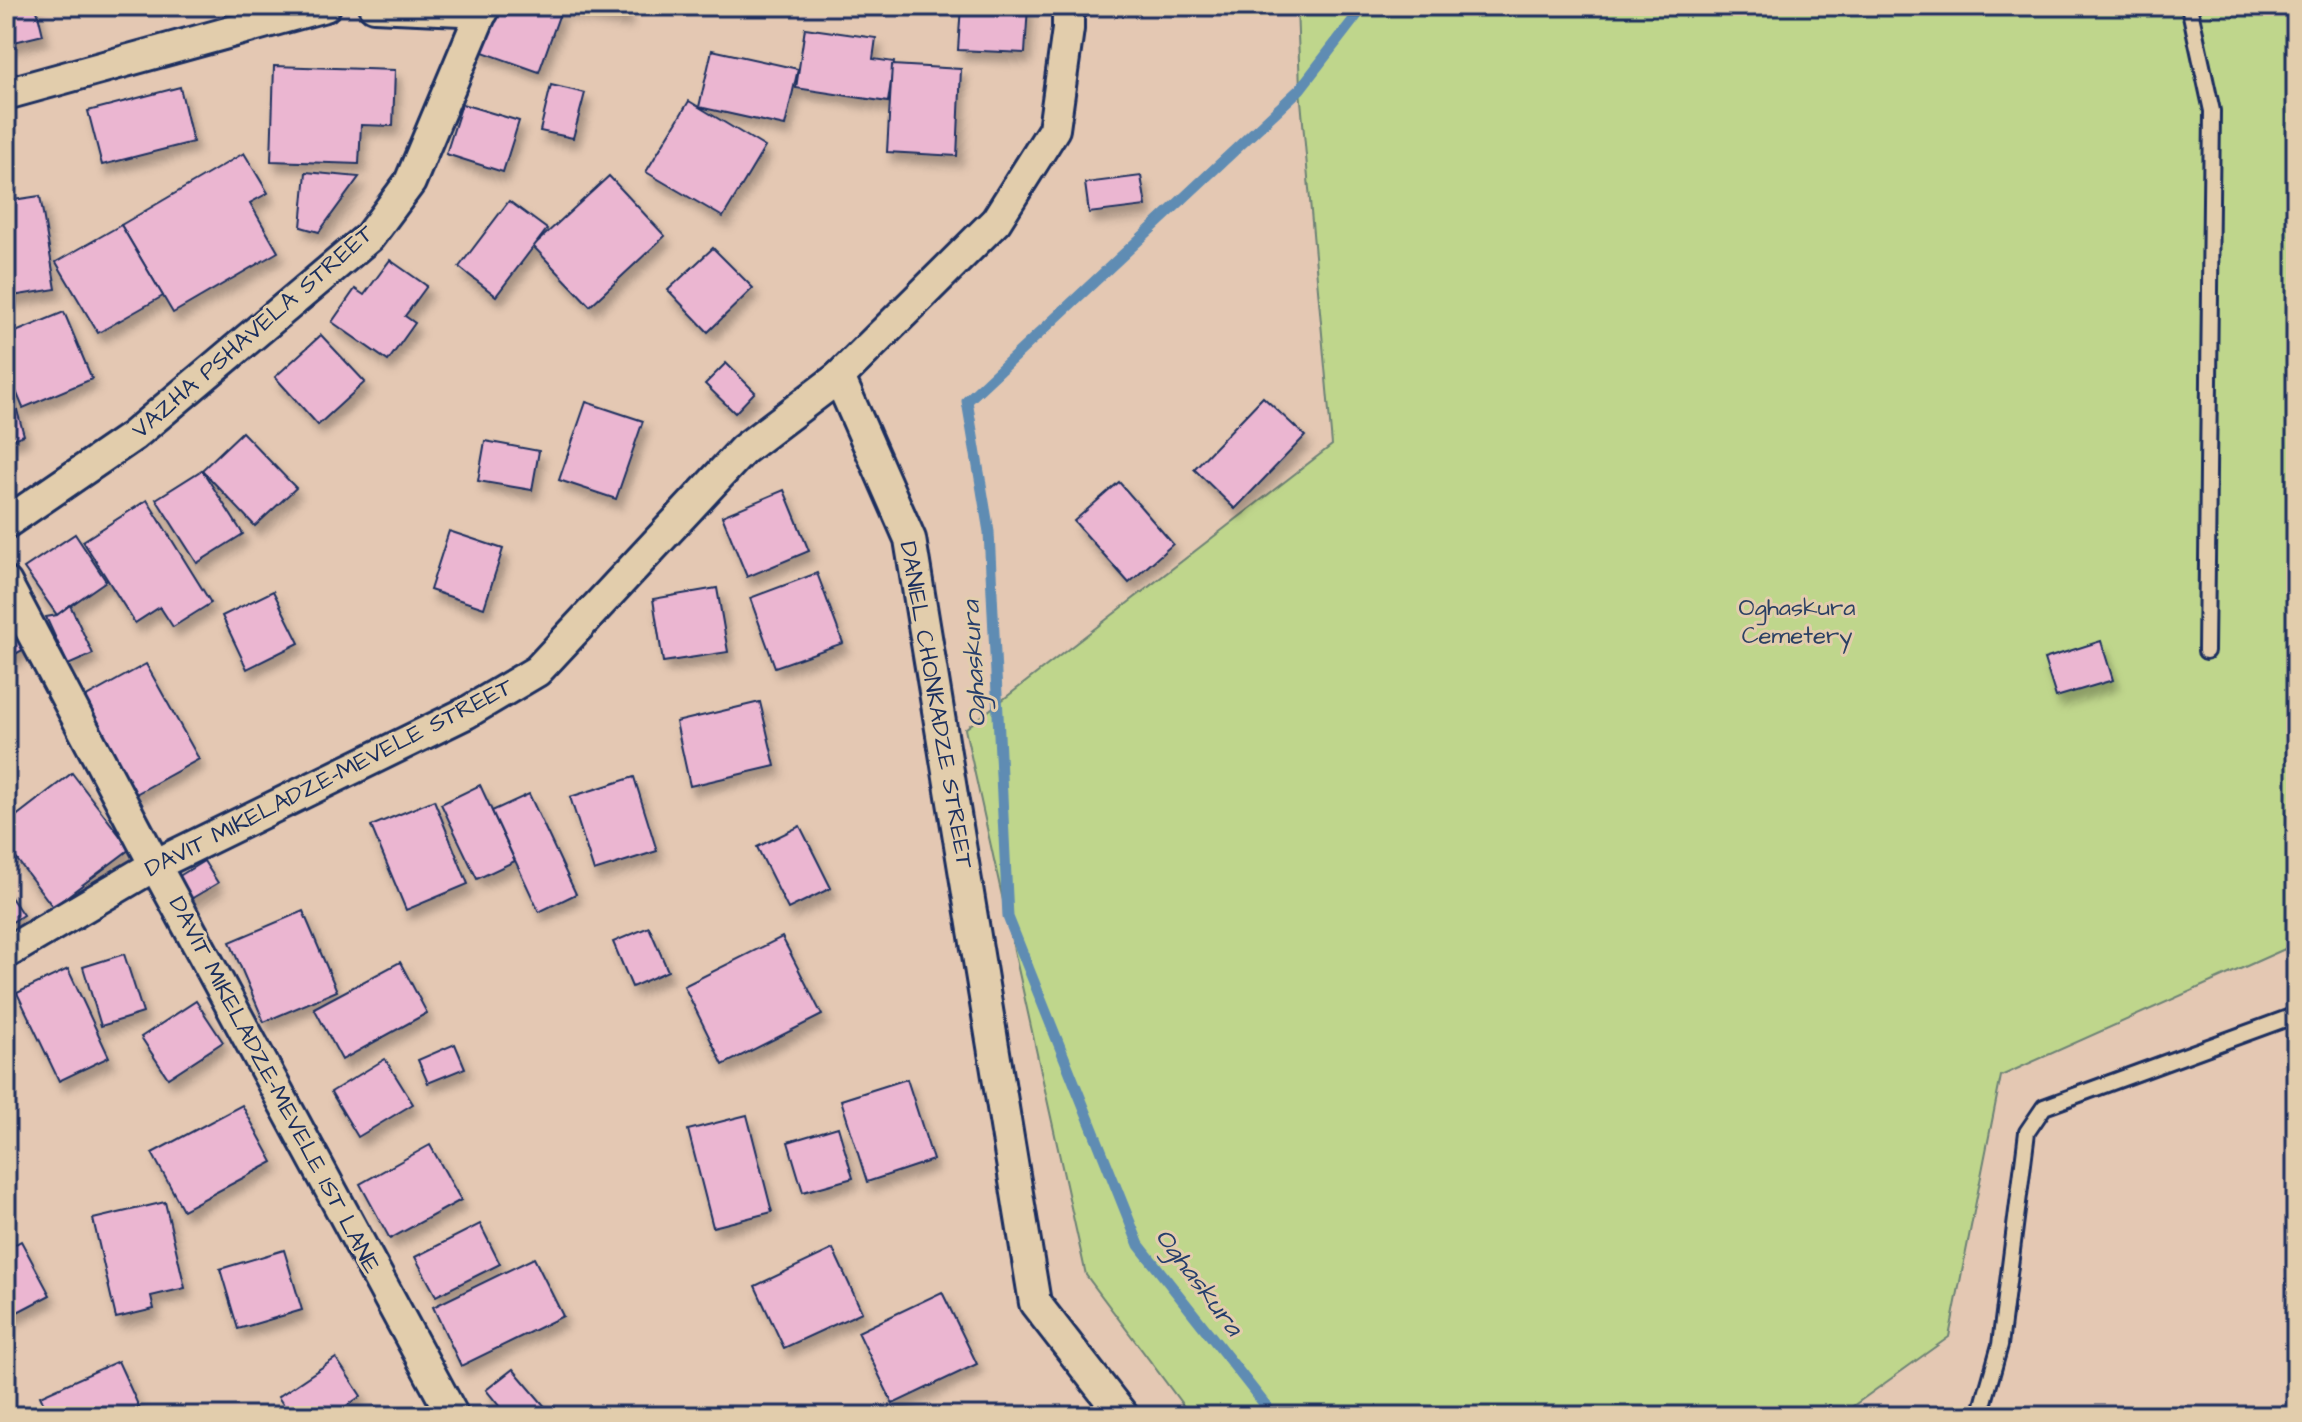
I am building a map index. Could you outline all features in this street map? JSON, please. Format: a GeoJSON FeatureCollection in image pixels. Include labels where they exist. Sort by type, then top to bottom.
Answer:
{"type":"FeatureCollection","features":[{"type":"Feature","properties":{"kind":"street"},"geometry":{"type":"LineString","coordinates":[[6,94],[325,6]]}},
{"type":"Feature","properties":{"kind":"street"},"geometry":{"type":"LineString","coordinates":[[374,6],[483,8]]}},
{"type":"Feature","properties":{"kind":"street"},"geometry":{"type":"LineString","coordinates":[[839,377],[996,221],[1054,129],[1068,29],[1068,6]]}},
{"type":"Feature","properties":{"kind":"street","name":"VAZHA PSHAVELA STREET"},"geometry":{"type":"LineString","coordinates":[[6,523],[133,436],[369,237],[410,182],[483,8]]}},
{"type":"Feature","properties":{"kind":"street","name":"DAVIT MIKELADZE-MEVELE STREET"},"geometry":{"type":"LineString","coordinates":[[6,953],[155,865],[466,713],[537,671],[743,450],[839,377]]}},
{"type":"Feature","properties":{"kind":"street","name":"DANIEL CHONKADZE STREET"},"geometry":{"type":"LineString","coordinates":[[839,377],[910,539],[1035,1303],[1123,1416]]}},
{"type":"Feature","properties":{"kind":"street","name":"DAVIT MIKELADZE-MEVELE 1ST LANE"},"geometry":{"type":"LineString","coordinates":[[6,583],[453,1416]]}},
{"type":"Feature","properties":{"kind":"lane"},"geometry":{"type":"LineString","coordinates":[[2189,6],[2212,111],[2206,651]]}},
{"type":"Feature","properties":{"kind":"lane"},"geometry":{"type":"LineString","coordinates":[[1980,1416],[2000,1345],[2027,1132],[2044,1107],[2296,1015]]}},
{"type":"Feature","properties":{"kind":"green space","name":"Oghaskura Cemetery"},"geometry":{"type":"Polygon","coordinates":[[[1297,6],[2296,6],[2296,944],[2001,1076],[1949,1337],[1839,1416],[1191,1416],[1086,1275],[965,729],[1332,445],[1300,89],[1297,6]]]}},
{"type":"Feature","properties":{"kind":"building"},"geometry":{"type":"Polygon","coordinates":[[[6,6],[36,6],[43,35],[6,44],[6,6]]]}},
{"type":"Feature","properties":{"kind":"building"},"geometry":{"type":"Polygon","coordinates":[[[493,6],[541,6],[560,13],[539,72],[477,50],[493,6]]]}},
{"type":"Feature","properties":{"kind":"building"},"geometry":{"type":"Polygon","coordinates":[[[546,6],[627,6],[626,17],[546,6]]]}},
{"type":"Feature","properties":{"kind":"building"},"geometry":{"type":"Polygon","coordinates":[[[961,6],[1028,6],[1025,53],[958,50],[961,6]]]}},
{"type":"Feature","properties":{"kind":"building"},"geometry":{"type":"Polygon","coordinates":[[[805,28],[876,38],[873,59],[894,62],[888,102],[796,88],[805,28]]]}},
{"type":"Feature","properties":{"kind":"building"},"geometry":{"type":"Polygon","coordinates":[[[712,50],[798,69],[785,126],[699,107],[712,50]]]}},
{"type":"Feature","properties":{"kind":"building"},"geometry":{"type":"Polygon","coordinates":[[[892,65],[961,69],[957,156],[887,152],[892,65]]]}},
{"type":"Feature","properties":{"kind":"building"},"geometry":{"type":"Polygon","coordinates":[[[274,66],[395,70],[393,126],[361,125],[359,164],[271,161],[274,66]]]}},
{"type":"Feature","properties":{"kind":"building"},"geometry":{"type":"Polygon","coordinates":[[[551,85],[585,93],[573,138],[540,131],[551,85]]]}},
{"type":"Feature","properties":{"kind":"building"},"geometry":{"type":"Polygon","coordinates":[[[180,87],[193,142],[102,165],[88,111],[180,87]]]}},
{"type":"Feature","properties":{"kind":"building"},"geometry":{"type":"Polygon","coordinates":[[[689,101],[765,147],[723,217],[646,172],[689,101]]]}},
{"type":"Feature","properties":{"kind":"building"},"geometry":{"type":"Polygon","coordinates":[[[462,104],[519,121],[503,172],[446,154],[462,104]]]}},
{"type":"Feature","properties":{"kind":"building"},"geometry":{"type":"Polygon","coordinates":[[[244,153],[268,193],[250,203],[278,252],[173,313],[121,225],[244,153]]]}},
{"type":"Feature","properties":{"kind":"building"},"geometry":{"type":"Polygon","coordinates":[[[306,172],[359,177],[319,232],[301,227],[306,172]]]}},
{"type":"Feature","properties":{"kind":"building"},"geometry":{"type":"Polygon","coordinates":[[[609,176],[665,236],[590,306],[533,246],[609,176]]]}},
{"type":"Feature","properties":{"kind":"building"},"geometry":{"type":"Polygon","coordinates":[[[1141,176],[1146,206],[1089,213],[1085,183],[1141,176]]]}},
{"type":"Feature","properties":{"kind":"building"},"geometry":{"type":"Polygon","coordinates":[[[40,196],[56,289],[6,297],[6,201],[40,196]]]}},
{"type":"Feature","properties":{"kind":"building"},"geometry":{"type":"Polygon","coordinates":[[[509,201],[547,229],[496,296],[459,267],[509,201]]]}},
{"type":"Feature","properties":{"kind":"building"},"geometry":{"type":"Polygon","coordinates":[[[121,225],[163,296],[98,333],[56,262],[121,225]]]}},
{"type":"Feature","properties":{"kind":"building"},"geometry":{"type":"Polygon","coordinates":[[[713,248],[753,288],[708,332],[668,290],[713,248]]]}},
{"type":"Feature","properties":{"kind":"building"},"geometry":{"type":"Polygon","coordinates":[[[390,260],[427,286],[405,316],[415,323],[388,361],[332,322],[355,289],[364,295],[390,260]]]}},
{"type":"Feature","properties":{"kind":"building"},"geometry":{"type":"Polygon","coordinates":[[[64,312],[92,379],[23,408],[6,367],[6,336],[64,312]]]}},
{"type":"Feature","properties":{"kind":"building"},"geometry":{"type":"Polygon","coordinates":[[[321,335],[365,382],[318,425],[275,377],[321,335]]]}},
{"type":"Feature","properties":{"kind":"building"},"geometry":{"type":"Polygon","coordinates":[[[726,363],[755,392],[735,413],[705,384],[726,363]]]}},
{"type":"Feature","properties":{"kind":"building"},"geometry":{"type":"Polygon","coordinates":[[[11,389],[24,435],[6,441],[6,390],[11,389]]]}},
{"type":"Feature","properties":{"kind":"building"},"geometry":{"type":"Polygon","coordinates":[[[1263,397],[1305,436],[1235,509],[1194,469],[1263,397]]]}},
{"type":"Feature","properties":{"kind":"building"},"geometry":{"type":"Polygon","coordinates":[[[586,402],[643,421],[616,499],[559,480],[586,402]]]}},
{"type":"Feature","properties":{"kind":"building"},"geometry":{"type":"Polygon","coordinates":[[[242,432],[296,488],[255,526],[202,470],[242,432]]]}},
{"type":"Feature","properties":{"kind":"building"},"geometry":{"type":"Polygon","coordinates":[[[485,441],[539,451],[532,490],[478,481],[485,441]]]}},
{"type":"Feature","properties":{"kind":"building"},"geometry":{"type":"Polygon","coordinates":[[[202,470],[243,534],[197,563],[156,499],[202,470]]]}},
{"type":"Feature","properties":{"kind":"building"},"geometry":{"type":"Polygon","coordinates":[[[1119,482],[1173,544],[1129,583],[1074,521],[1119,482]]]}},
{"type":"Feature","properties":{"kind":"building"},"geometry":{"type":"Polygon","coordinates":[[[784,490],[809,551],[747,577],[722,516],[784,490]]]}},
{"type":"Feature","properties":{"kind":"building"},"geometry":{"type":"Polygon","coordinates":[[[147,500],[211,603],[173,627],[160,607],[135,623],[83,541],[147,500]]]}},
{"type":"Feature","properties":{"kind":"building"},"geometry":{"type":"Polygon","coordinates":[[[449,531],[503,549],[484,608],[430,590],[449,531]]]}},
{"type":"Feature","properties":{"kind":"building"},"geometry":{"type":"Polygon","coordinates":[[[75,534],[106,581],[57,615],[24,568],[75,534]]]}},
{"type":"Feature","properties":{"kind":"building"},"geometry":{"type":"Polygon","coordinates":[[[817,573],[843,643],[775,667],[750,598],[817,573]]]}},
{"type":"Feature","properties":{"kind":"building"},"geometry":{"type":"Polygon","coordinates":[[[717,588],[728,652],[663,662],[653,599],[717,588]]]}},
{"type":"Feature","properties":{"kind":"building"},"geometry":{"type":"Polygon","coordinates":[[[273,591],[299,643],[247,669],[222,616],[273,591]]]}},
{"type":"Feature","properties":{"kind":"building"},"geometry":{"type":"Polygon","coordinates":[[[70,605],[93,654],[68,665],[46,617],[57,615],[70,605]]]}},
{"type":"Feature","properties":{"kind":"building"},"geometry":{"type":"Polygon","coordinates":[[[6,608],[28,647],[6,659],[6,608]]]}},
{"type":"Feature","properties":{"kind":"building"},"geometry":{"type":"Polygon","coordinates":[[[2101,641],[2113,680],[2056,697],[2044,659],[2101,641]]]}},
{"type":"Feature","properties":{"kind":"building"},"geometry":{"type":"Polygon","coordinates":[[[146,664],[199,759],[134,795],[81,700],[146,664]]]}},
{"type":"Feature","properties":{"kind":"building"},"geometry":{"type":"Polygon","coordinates":[[[760,702],[775,766],[690,786],[676,722],[760,702]]]}},
{"type":"Feature","properties":{"kind":"building"},"geometry":{"type":"Polygon","coordinates":[[[72,773],[130,849],[53,907],[6,845],[6,824],[72,773]]]}},
{"type":"Feature","properties":{"kind":"building"},"geometry":{"type":"Polygon","coordinates":[[[634,777],[657,851],[594,871],[570,797],[634,777]]]}},
{"type":"Feature","properties":{"kind":"building"},"geometry":{"type":"Polygon","coordinates":[[[480,785],[515,861],[477,879],[441,804],[480,785]]]}},
{"type":"Feature","properties":{"kind":"building"},"geometry":{"type":"Polygon","coordinates":[[[529,794],[576,894],[539,912],[492,811],[529,794]]]}},
{"type":"Feature","properties":{"kind":"building"},"geometry":{"type":"Polygon","coordinates":[[[434,800],[468,884],[406,910],[371,826],[434,800]]]}},
{"type":"Feature","properties":{"kind":"building"},"geometry":{"type":"Polygon","coordinates":[[[800,826],[831,888],[788,909],[757,847],[800,826]]]}},
{"type":"Feature","properties":{"kind":"building"},"geometry":{"type":"Polygon","coordinates":[[[204,861],[218,883],[189,900],[176,878],[204,861]]]}},
{"type":"Feature","properties":{"kind":"building"},"geometry":{"type":"Polygon","coordinates":[[[6,890],[23,915],[6,926],[6,890]]]}},
{"type":"Feature","properties":{"kind":"building"},"geometry":{"type":"Polygon","coordinates":[[[303,911],[337,991],[264,1022],[230,942],[303,911]]]}},
{"type":"Feature","properties":{"kind":"building"},"geometry":{"type":"Polygon","coordinates":[[[649,927],[668,971],[632,987],[613,942],[649,927]]]}},
{"type":"Feature","properties":{"kind":"building"},"geometry":{"type":"Polygon","coordinates":[[[782,937],[822,1015],[723,1065],[684,986],[782,937]]]}},
{"type":"Feature","properties":{"kind":"building"},"geometry":{"type":"Polygon","coordinates":[[[124,954],[143,1013],[101,1026],[83,967],[124,954]]]}},
{"type":"Feature","properties":{"kind":"building"},"geometry":{"type":"Polygon","coordinates":[[[400,962],[427,1013],[342,1060],[314,1008],[400,962]]]}},
{"type":"Feature","properties":{"kind":"building"},"geometry":{"type":"Polygon","coordinates":[[[68,969],[109,1057],[59,1081],[17,993],[68,969]]]}},
{"type":"Feature","properties":{"kind":"building"},"geometry":{"type":"Polygon","coordinates":[[[196,1001],[223,1042],[168,1078],[141,1037],[196,1001]]]}},
{"type":"Feature","properties":{"kind":"building"},"geometry":{"type":"Polygon","coordinates":[[[455,1044],[465,1068],[428,1083],[418,1060],[455,1044]]]}},
{"type":"Feature","properties":{"kind":"building"},"geometry":{"type":"Polygon","coordinates":[[[385,1059],[413,1104],[358,1137],[331,1092],[385,1059]]]}},
{"type":"Feature","properties":{"kind":"building"},"geometry":{"type":"Polygon","coordinates":[[[907,1079],[933,1160],[867,1182],[841,1100],[907,1079]]]}},
{"type":"Feature","properties":{"kind":"building"},"geometry":{"type":"Polygon","coordinates":[[[242,1105],[273,1162],[183,1210],[152,1153],[242,1105]]]}},
{"type":"Feature","properties":{"kind":"building"},"geometry":{"type":"Polygon","coordinates":[[[747,1115],[772,1212],[713,1227],[688,1130],[747,1115]]]}},
{"type":"Feature","properties":{"kind":"building"},"geometry":{"type":"Polygon","coordinates":[[[838,1127],[853,1178],[803,1192],[788,1142],[838,1127]]]}},
{"type":"Feature","properties":{"kind":"building"},"geometry":{"type":"Polygon","coordinates":[[[430,1145],[461,1200],[390,1239],[360,1184],[430,1145]]]}},
{"type":"Feature","properties":{"kind":"building"},"geometry":{"type":"Polygon","coordinates":[[[165,1202],[185,1288],[151,1296],[154,1309],[116,1318],[93,1219],[165,1202]]]}},
{"type":"Feature","properties":{"kind":"building"},"geometry":{"type":"Polygon","coordinates":[[[480,1224],[500,1264],[436,1296],[415,1257],[480,1224]]]}},
{"type":"Feature","properties":{"kind":"building"},"geometry":{"type":"Polygon","coordinates":[[[21,1241],[50,1295],[6,1318],[6,1249],[21,1241]]]}},
{"type":"Feature","properties":{"kind":"building"},"geometry":{"type":"Polygon","coordinates":[[[833,1249],[862,1312],[784,1348],[755,1286],[833,1249]]]}},
{"type":"Feature","properties":{"kind":"building"},"geometry":{"type":"Polygon","coordinates":[[[284,1250],[302,1310],[238,1329],[220,1269],[284,1250]]]}},
{"type":"Feature","properties":{"kind":"building"},"geometry":{"type":"Polygon","coordinates":[[[534,1258],[563,1316],[461,1366],[433,1307],[534,1258]]]}},
{"type":"Feature","properties":{"kind":"building"},"geometry":{"type":"Polygon","coordinates":[[[942,1292],[977,1364],[893,1404],[858,1332],[942,1292]]]}},
{"type":"Feature","properties":{"kind":"building"},"geometry":{"type":"Polygon","coordinates":[[[336,1358],[361,1396],[331,1416],[291,1416],[278,1397],[336,1358]]]}},
{"type":"Feature","properties":{"kind":"building"},"geometry":{"type":"Polygon","coordinates":[[[118,1361],[139,1407],[119,1416],[49,1416],[40,1396],[118,1361]]]}},
{"type":"Feature","properties":{"kind":"building"},"geometry":{"type":"Polygon","coordinates":[[[513,1369],[553,1416],[489,1416],[500,1407],[486,1390],[513,1369]]]}},
{"type":"Feature","properties":{"kind":"building"},"geometry":{"type":"Polygon","coordinates":[[[2157,1406],[2159,1416],[2106,1416],[2157,1406]]]}},
{"type":"Feature","properties":{"kind":"building"},"geometry":{"type":"Polygon","coordinates":[[[1898,1411],[1899,1416],[1813,1416],[1898,1411]]]}},
{"type":"Feature","properties":{"kind":"waterway","name":"Oghaskura"},"geometry":{"type":"LineString","coordinates":[[1274,1416],[1139,1245],[1008,917],[989,532],[967,401],[1300,89],[1364,6]]}}]}
